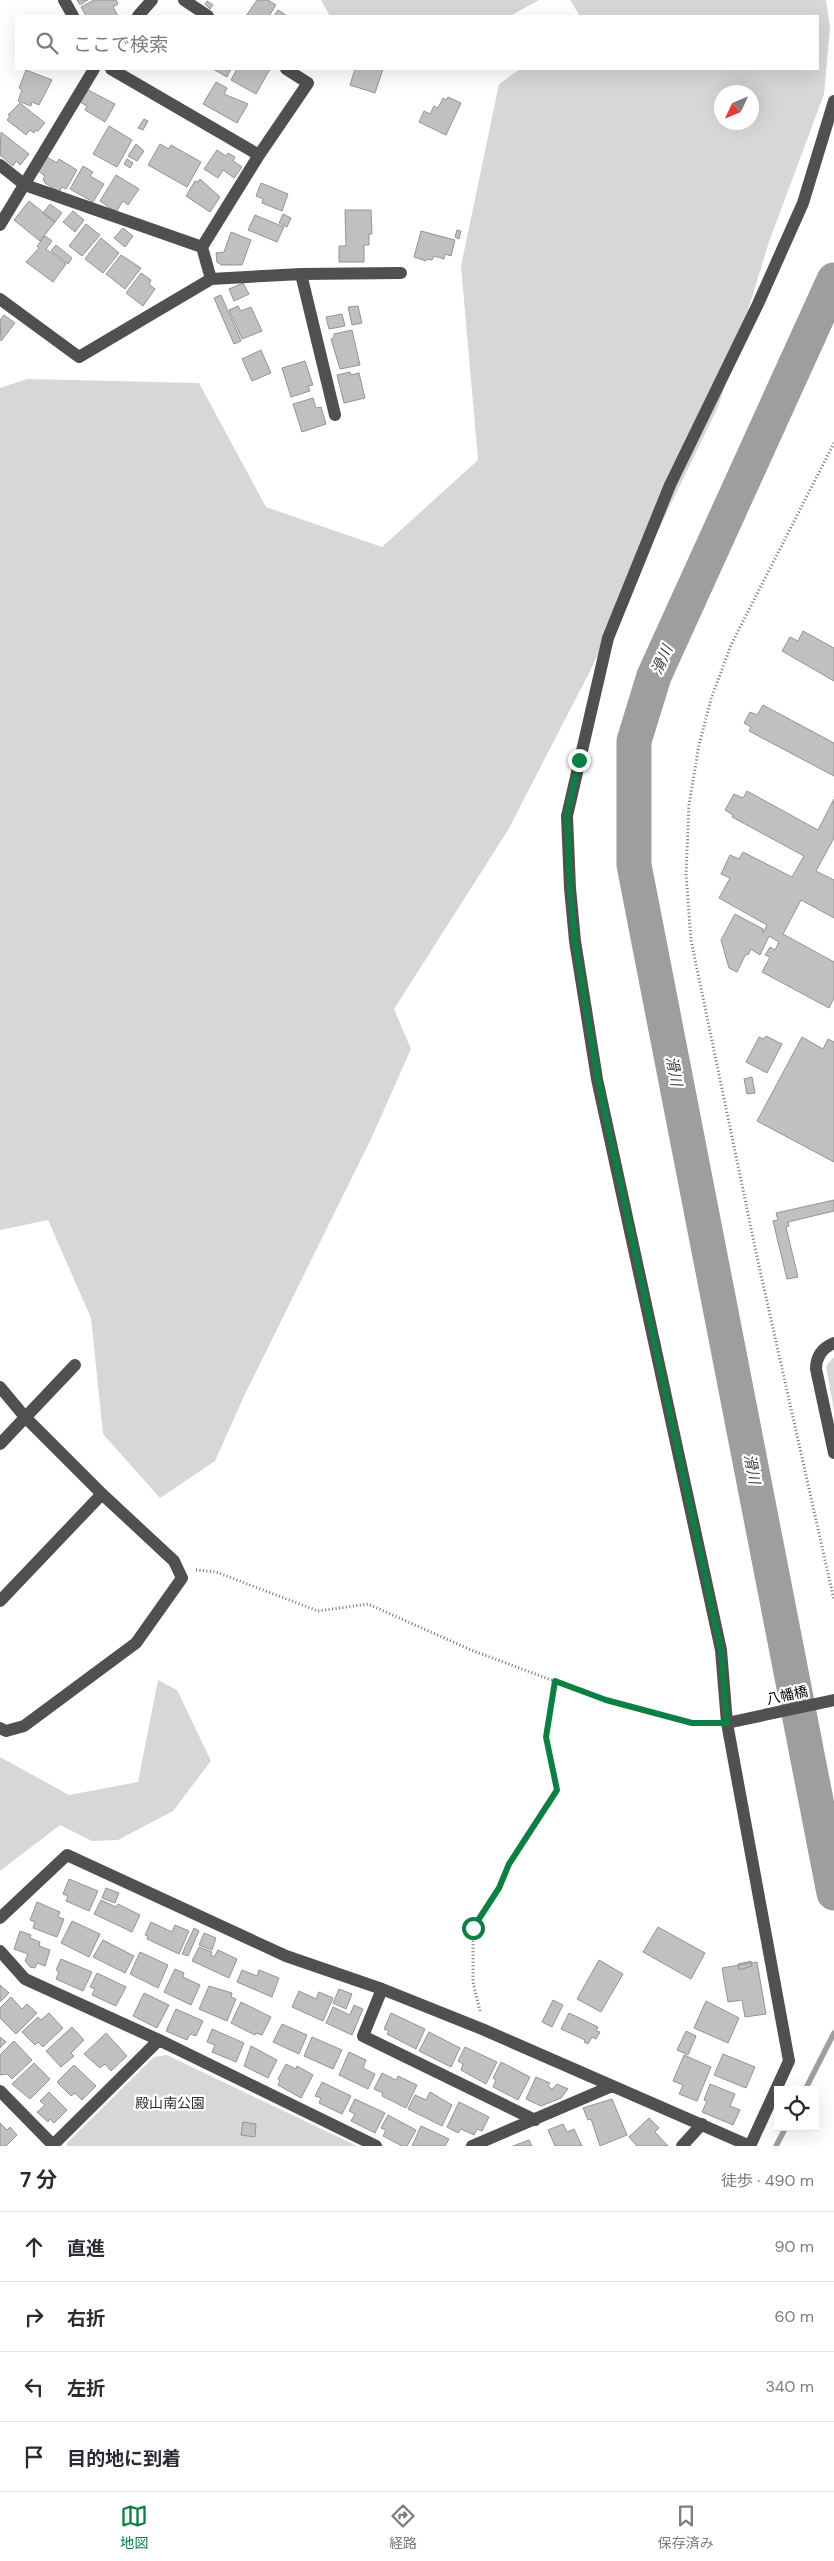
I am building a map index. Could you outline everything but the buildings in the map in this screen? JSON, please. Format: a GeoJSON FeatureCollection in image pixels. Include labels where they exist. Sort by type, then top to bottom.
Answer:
{"type":"FeatureCollection","features":[{"type":"Feature","properties":{"kind":"street"},"geometry":{"type":"LineString","coordinates":[[64,0],[72,15]]}},
{"type":"Feature","properties":{"kind":"street"},"geometry":{"type":"LineString","coordinates":[[139,15],[152,0]]}},
{"type":"Feature","properties":{"kind":"street"},"geometry":{"type":"LineString","coordinates":[[184,0],[206,15]]}},
{"type":"Feature","properties":{"kind":"street"},"geometry":{"type":"LineString","coordinates":[[0,224],[93,70]]}},
{"type":"Feature","properties":{"kind":"street"},"geometry":{"type":"LineString","coordinates":[[113,70],[259,155]]}},
{"type":"Feature","properties":{"kind":"street"},"geometry":{"type":"LineString","coordinates":[[211,279],[202,247],[259,155],[308,84],[287,70]]}},
{"type":"Feature","properties":{"kind":"street"},"geometry":{"type":"LineString","coordinates":[[0,1918],[67,1855],[286,1956],[382,1989],[482,2029],[750,2146],[789,2060],[727,1723],[721,1650],[598,1080],[575,941],[570,888],[567,816],[608,638],[670,485],[758,304],[803,203],[834,101]]}},
{"type":"Feature","properties":{"kind":"street"},"geometry":{"type":"LineString","coordinates":[[0,165],[25,184],[202,247]]}},
{"type":"Feature","properties":{"kind":"street"},"geometry":{"type":"LineString","coordinates":[[0,299],[79,357],[211,279],[301,274],[401,273]]}},
{"type":"Feature","properties":{"kind":"street"},"geometry":{"type":"LineString","coordinates":[[301,274],[335,415]]}},
{"type":"Feature","properties":{"kind":"street"},"geometry":{"type":"LineString","coordinates":[[834,1343],[820,1353],[816,1359],[816,1369],[834,1453]]}},
{"type":"Feature","properties":{"kind":"street"},"geometry":{"type":"LineString","coordinates":[[0,1444],[75,1365]]}},
{"type":"Feature","properties":{"kind":"street"},"geometry":{"type":"LineString","coordinates":[[0,1387],[26,1417],[102,1494],[174,1561],[182,1578],[136,1643],[24,1726],[6,1731],[0,1728]]}},
{"type":"Feature","properties":{"kind":"street"},"geometry":{"type":"LineString","coordinates":[[0,1601],[102,1494]]}},
{"type":"Feature","properties":{"kind":"street","name":"八幡橋"},"geometry":{"type":"LineString","coordinates":[[727,1723],[834,1700]]}},
{"type":"Feature","properties":{"kind":"street"},"geometry":{"type":"LineString","coordinates":[[0,1951],[26,1979],[159,2040],[376,2146]]}},
{"type":"Feature","properties":{"kind":"street"},"geometry":{"type":"LineString","coordinates":[[382,1989],[363,2036],[535,2120]]}},
{"type":"Feature","properties":{"kind":"street"},"geometry":{"type":"LineString","coordinates":[[0,2092],[54,2145],[159,2040]]}},
{"type":"Feature","properties":{"kind":"street"},"geometry":{"type":"LineString","coordinates":[[472,2146],[612,2086]]}},
{"type":"Feature","properties":{"kind":"street"},"geometry":{"type":"LineString","coordinates":[[682,2146],[702,2124]]}},
{"type":"Feature","properties":{"kind":"path"},"geometry":{"type":"LineString","coordinates":[[834,443],[731,645],[711,698],[699,744],[689,805],[686,874],[691,940],[757,1257],[834,1600]]}},
{"type":"Feature","properties":{"kind":"path"},"geometry":{"type":"LineString","coordinates":[[178,1568],[216,1572],[318,1611],[368,1604],[471,1650],[606,1700],[692,1723],[727,1723]]}},
{"type":"Feature","properties":{"kind":"path"},"geometry":{"type":"LineString","coordinates":[[482,2029],[473,1982],[473,1928],[499,1888],[509,1864],[557,1790],[546,1737],[555,1681]]}},
{"type":"Feature","properties":{"kind":"green space"},"geometry":{"type":"Polygon","coordinates":[[[321,0],[539,0],[512,15],[329,15],[321,0]]]}},
{"type":"Feature","properties":{"kind":"green space"},"geometry":{"type":"Polygon","coordinates":[[[570,0],[826,0],[830,28],[824,94],[769,242],[718,407],[588,675],[508,830],[394,1009],[411,1049],[371,1139],[245,1394],[215,1461],[160,1498],[103,1434],[91,1318],[48,1220],[0,1230],[0,388],[27,379],[199,383],[266,507],[382,547],[478,460],[461,266],[499,84],[519,70],[819,70],[819,15],[579,15],[570,0]]]}},
{"type":"Feature","properties":{"kind":"green space"},"geometry":{"type":"Polygon","coordinates":[[[834,1357],[834,1411],[826,1366],[834,1357]]]}},
{"type":"Feature","properties":{"kind":"green space"},"geometry":{"type":"Polygon","coordinates":[[[158,1680],[177,1690],[211,1761],[173,1811],[118,1840],[92,1841],[60,1825],[0,1871],[0,1757],[69,1795],[138,1782],[158,1680]]]}},
{"type":"Feature","properties":{"kind":"green space","name":"殿山南公園"},"geometry":{"type":"Polygon","coordinates":[[[167,2055],[357,2146],[67,2146],[67,2143],[154,2057],[167,2055]]]}},
{"type":"Feature","properties":{"kind":"waterway","name":"滑川"},"geometry":{"type":"LineString","coordinates":[[834,280],[654,676],[634,741],[634,865],[834,1893]]}},
{"type":"Feature","properties":{"kind":"waterway"},"geometry":{"type":"LineString","coordinates":[[807,2086],[834,2033]]}},
{"type":"Feature","properties":{"kind":"waterway"},"geometry":{"type":"LineString","coordinates":[[776,2146],[784,2131]]}},
{"type":"Feature","properties":{"kind":"route"},"geometry":{"type":"LineString","coordinates":[[473,1928],[499,1888],[509,1864],[557,1790],[546,1737],[555,1681],[606,1700],[692,1723],[727,1723],[721,1650],[598,1080],[575,941],[570,888],[567,816],[579,760]]}}]}
